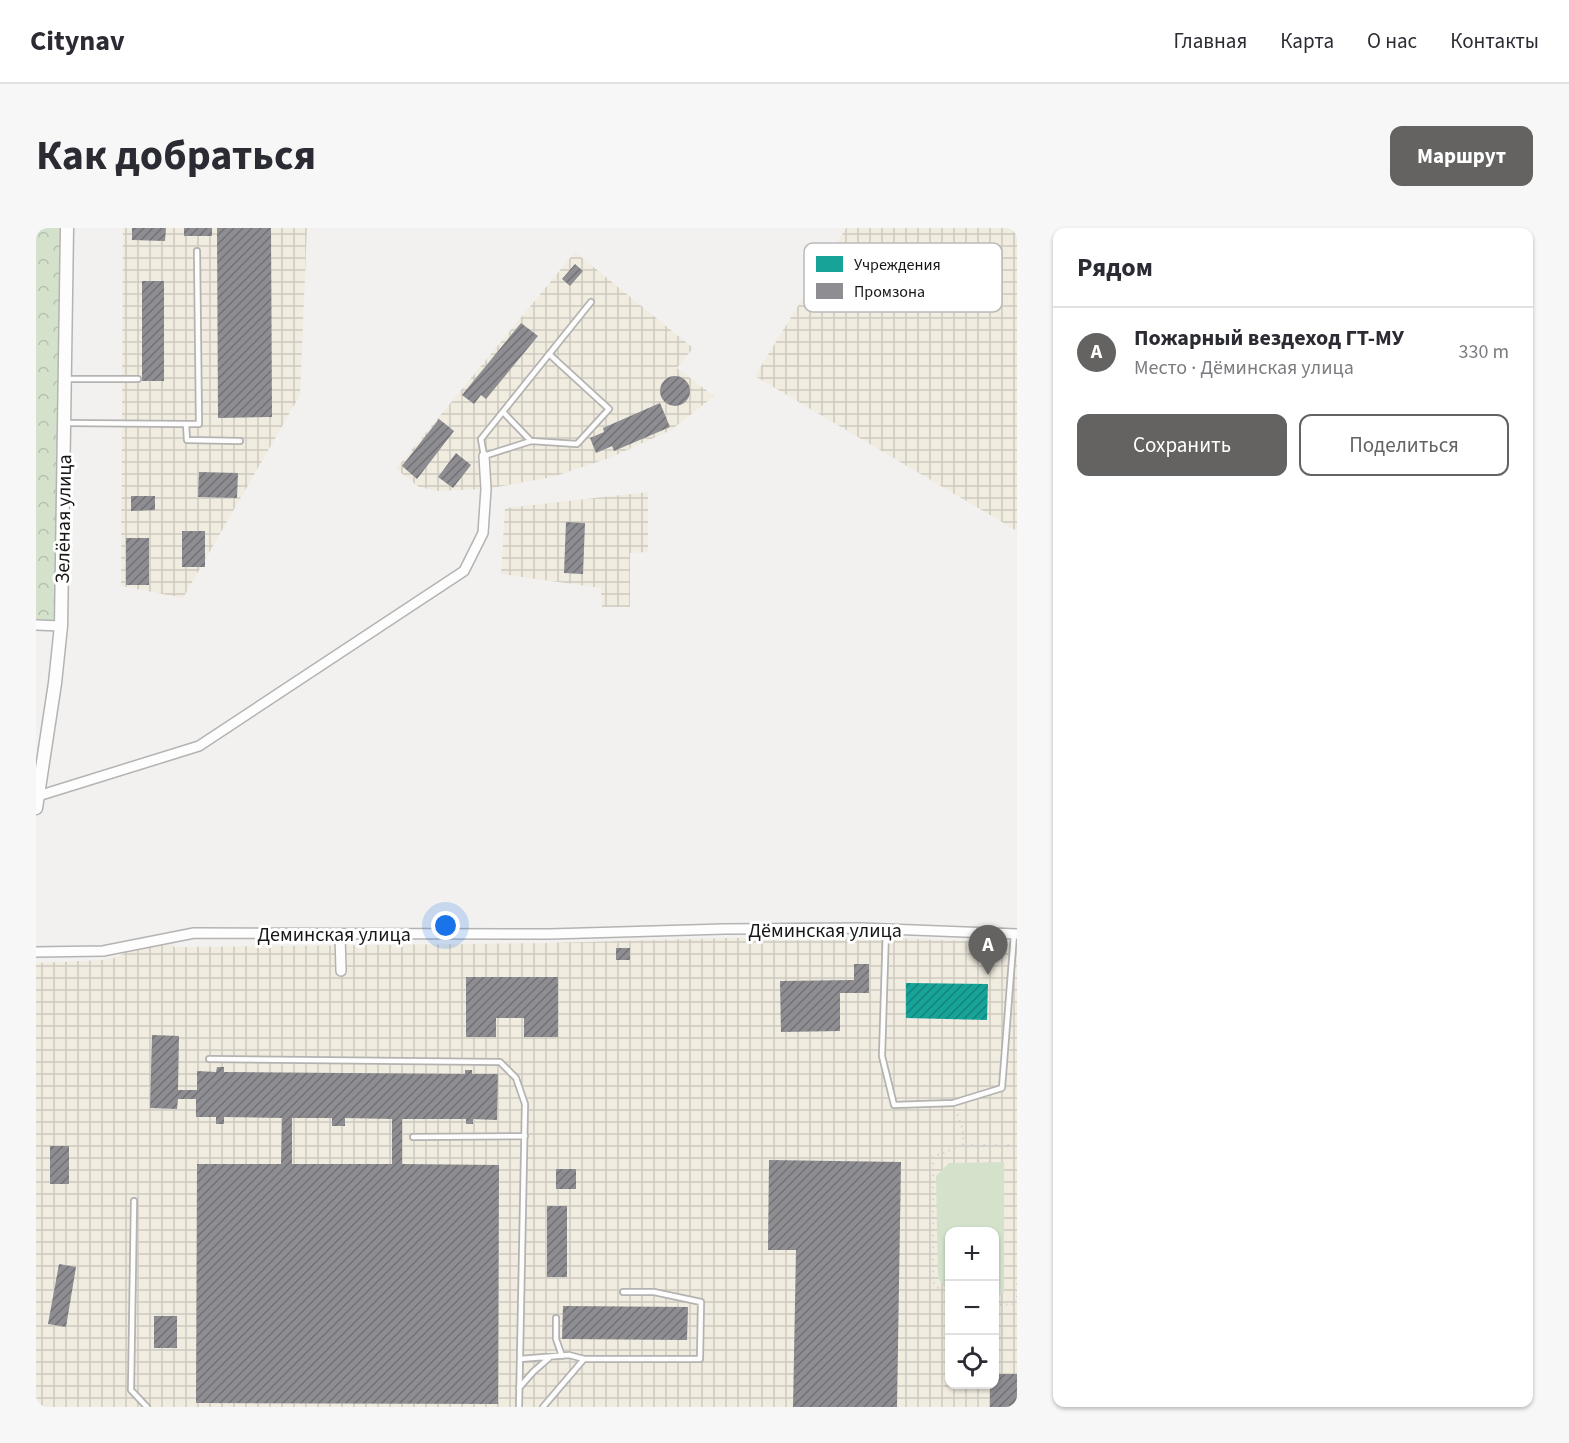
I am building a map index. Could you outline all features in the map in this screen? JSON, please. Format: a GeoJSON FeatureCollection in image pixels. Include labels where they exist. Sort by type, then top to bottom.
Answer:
{"type":"FeatureCollection","features":[{"type":"Feature","properties":{"kind":"street","name":"Зелёная улица"},"geometry":{"type":"LineString","coordinates":[[37,802],[61,626],[67,228]]}},
{"type":"Feature","properties":{"kind":"street"},"geometry":{"type":"LineString","coordinates":[[37,802],[199,746],[464,571],[483,533],[486,489],[484,456]]}},
{"type":"Feature","properties":{"kind":"street"},"geometry":{"type":"LineString","coordinates":[[36,626],[61,626]]}},
{"type":"Feature","properties":{"kind":"street","name":"Дёминская улица"},"geometry":{"type":"LineString","coordinates":[[634,932],[886,929],[1015,934]]}},
{"type":"Feature","properties":{"kind":"street","name":"Деминская улица"},"geometry":{"type":"LineString","coordinates":[[36,952],[103,951],[194,933],[550,934],[634,932]]}},
{"type":"Feature","properties":{"kind":"street"},"geometry":{"type":"LineString","coordinates":[[340,934],[338,957],[341,971]]}},
{"type":"Feature","properties":{"kind":"lane"},"geometry":{"type":"LineString","coordinates":[[65,423],[199,424],[197,251]]}},
{"type":"Feature","properties":{"kind":"lane"},"geometry":{"type":"LineString","coordinates":[[549,354],[609,409],[577,444],[531,441],[484,456],[481,440],[549,354],[591,302]]}},
{"type":"Feature","properties":{"kind":"lane"},"geometry":{"type":"LineString","coordinates":[[65,379],[138,379]]}},
{"type":"Feature","properties":{"kind":"lane"},"geometry":{"type":"LineString","coordinates":[[503,412],[531,441]]}},
{"type":"Feature","properties":{"kind":"lane"},"geometry":{"type":"LineString","coordinates":[[186,424],[187,440],[240,441]]}},
{"type":"Feature","properties":{"kind":"lane"},"geometry":{"type":"LineString","coordinates":[[886,929],[882,1056],[894,1105],[953,1103],[1002,1088],[1015,934]]}},
{"type":"Feature","properties":{"kind":"lane"},"geometry":{"type":"LineString","coordinates":[[209,1059],[500,1062],[516,1078],[525,1104],[519,1407]]}},
{"type":"Feature","properties":{"kind":"lane"},"geometry":{"type":"LineString","coordinates":[[413,1137],[525,1136]]}},
{"type":"Feature","properties":{"kind":"lane"},"geometry":{"type":"LineString","coordinates":[[134,1201],[131,1390],[147,1407]]}},
{"type":"Feature","properties":{"kind":"lane"},"geometry":{"type":"LineString","coordinates":[[520,1359],[569,1355],[584,1359],[700,1359],[701,1302],[654,1292],[623,1292]]}},
{"type":"Feature","properties":{"kind":"lane"},"geometry":{"type":"LineString","coordinates":[[556,1318],[556,1339],[562,1356]]}},
{"type":"Feature","properties":{"kind":"lane"},"geometry":{"type":"LineString","coordinates":[[519,1388],[550,1357]]}},
{"type":"Feature","properties":{"kind":"lane"},"geometry":{"type":"LineString","coordinates":[[543,1407],[584,1359]]}},
{"type":"Feature","properties":{"kind":"path"},"geometry":{"type":"LineString","coordinates":[[953,1103],[963,1130],[963,1145]]}},
{"type":"Feature","properties":{"kind":"path"},"geometry":{"type":"LineString","coordinates":[[945,1296],[933,1282],[933,1157],[963,1145],[1017,1145]]}},
{"type":"Feature","properties":{"kind":"path"},"geometry":{"type":"LineString","coordinates":[[999,1305],[1017,1304],[1017,1275]]}},
{"type":"Feature","properties":{"kind":"shaded area"},"geometry":{"type":"Polygon","coordinates":[[[123,228],[307,228],[300,395],[183,598],[121,586],[123,228]]]}},
{"type":"Feature","properties":{"kind":"shaded area"},"geometry":{"type":"Polygon","coordinates":[[[846,228],[1017,228],[1017,531],[755,376],[804,296],[804,312],[1002,312],[1002,243],[837,243],[846,228]]]}},
{"type":"Feature","properties":{"kind":"shaded area"},"geometry":{"type":"Polygon","coordinates":[[[575,252],[693,348],[677,368],[714,396],[671,430],[612,457],[553,477],[486,489],[436,491],[419,487],[396,469],[575,252]]]}},
{"type":"Feature","properties":{"kind":"shaded area"},"geometry":{"type":"Polygon","coordinates":[[[648,492],[648,552],[630,553],[630,607],[602,607],[601,588],[501,574],[505,508],[648,492]]]}},
{"type":"Feature","properties":{"kind":"shaded area"},"geometry":{"type":"Polygon","coordinates":[[[861,937],[1017,943],[1017,1407],[36,1407],[36,963],[104,960],[132,950],[170,943],[174,947],[861,937]]]}},
{"type":"Feature","properties":{"kind":"green space"},"geometry":{"type":"Polygon","coordinates":[[[36,228],[67,228],[61,626],[36,625],[36,228]]]}},
{"type":"Feature","properties":{"kind":"green space"},"geometry":{"type":"Polygon","coordinates":[[[1004,1162],[1004,1293],[999,1295],[999,1227],[945,1227],[945,1288],[938,1278],[936,1176],[949,1163],[1004,1162]]]}},
{"type":"Feature","properties":{"kind":"building: Учреждения"},"geometry":{"type":"Polygon","coordinates":[[[906,983],[988,984],[987,1020],[906,1018],[906,983]]]}},
{"type":"Feature","properties":{"kind":"building: Промзона"},"geometry":{"type":"Polygon","coordinates":[[[132,228],[166,228],[165,241],[132,240],[132,228]]]}},
{"type":"Feature","properties":{"kind":"building: Промзона"},"geometry":{"type":"Polygon","coordinates":[[[184,228],[212,228],[212,236],[184,236],[184,228]]]}},
{"type":"Feature","properties":{"kind":"building: Промзона"},"geometry":{"type":"Polygon","coordinates":[[[217,228],[271,228],[272,417],[218,418],[217,228]]]}},
{"type":"Feature","properties":{"kind":"building: Промзона"},"geometry":{"type":"Polygon","coordinates":[[[575,264],[583,271],[570,286],[562,279],[575,264]]]}},
{"type":"Feature","properties":{"kind":"building: Промзона"},"geometry":{"type":"Polygon","coordinates":[[[142,281],[164,281],[164,381],[142,381],[142,281]]]}},
{"type":"Feature","properties":{"kind":"building: Промзона"},"geometry":{"type":"Polygon","coordinates":[[[521,323],[538,336],[486,399],[481,395],[474,404],[462,395],[521,323]]]}},
{"type":"Feature","properties":{"kind":"building: Промзона"},"geometry":{"type":"Polygon","coordinates":[[[675,376],[686,380],[690,391],[686,402],[675,406],[664,402],[660,391],[664,380],[675,376]]]}},
{"type":"Feature","properties":{"kind":"building: Промзона"},"geometry":{"type":"Polygon","coordinates":[[[660,403],[670,427],[614,451],[612,446],[596,453],[590,438],[604,432],[603,428],[660,403]]]}},
{"type":"Feature","properties":{"kind":"building: Промзона"},"geometry":{"type":"Polygon","coordinates":[[[439,419],[454,431],[417,479],[402,466],[439,419]]]}},
{"type":"Feature","properties":{"kind":"building: Промзона"},"geometry":{"type":"Polygon","coordinates":[[[456,453],[471,465],[453,488],[438,477],[456,453]]]}},
{"type":"Feature","properties":{"kind":"building: Промзона"},"geometry":{"type":"Polygon","coordinates":[[[199,472],[238,473],[237,498],[198,497],[199,472]]]}},
{"type":"Feature","properties":{"kind":"building: Промзона"},"geometry":{"type":"Polygon","coordinates":[[[131,496],[155,496],[155,510],[131,511],[131,496]]]}},
{"type":"Feature","properties":{"kind":"building: Промзона"},"geometry":{"type":"Polygon","coordinates":[[[566,522],[585,523],[583,574],[564,573],[566,522]]]}},
{"type":"Feature","properties":{"kind":"building: Промзона"},"geometry":{"type":"Polygon","coordinates":[[[182,531],[205,531],[205,567],[182,567],[182,531]]]}},
{"type":"Feature","properties":{"kind":"building: Промзона"},"geometry":{"type":"Polygon","coordinates":[[[126,538],[149,538],[149,585],[126,585],[126,538]]]}},
{"type":"Feature","properties":{"kind":"building: Промзона"},"geometry":{"type":"Polygon","coordinates":[[[616,948],[630,948],[630,960],[616,960],[616,948]]]}},
{"type":"Feature","properties":{"kind":"building: Промзона"},"geometry":{"type":"Polygon","coordinates":[[[854,964],[869,964],[869,993],[840,993],[840,1031],[781,1032],[780,981],[854,980],[854,964]]]}},
{"type":"Feature","properties":{"kind":"building: Промзона"},"geometry":{"type":"Polygon","coordinates":[[[466,977],[558,977],[558,1037],[524,1037],[524,1018],[496,1018],[496,1037],[466,1037],[466,977]]]}},
{"type":"Feature","properties":{"kind":"building: Промзона"},"geometry":{"type":"Polygon","coordinates":[[[152,1035],[179,1036],[178,1090],[197,1090],[197,1071],[216,1072],[217,1067],[224,1067],[224,1072],[465,1074],[465,1070],[472,1070],[472,1074],[498,1074],[497,1120],[473,1119],[473,1124],[466,1124],[466,1119],[402,1119],[402,1164],[499,1165],[498,1404],[196,1403],[197,1164],[281,1164],[282,1118],[224,1117],[224,1124],[216,1124],[216,1117],[196,1117],[196,1099],[178,1099],[177,1109],[150,1108],[152,1035]],[[292,1118],[292,1164],[392,1164],[392,1119],[345,1118],[345,1126],[332,1126],[332,1118],[292,1118]]]}},
{"type":"Feature","properties":{"kind":"building: Промзона"},"geometry":{"type":"Polygon","coordinates":[[[50,1146],[69,1146],[69,1184],[50,1184],[50,1146]]]}},
{"type":"Feature","properties":{"kind":"building: Промзона"},"geometry":{"type":"Polygon","coordinates":[[[769,1160],[901,1162],[897,1407],[793,1407],[796,1250],[768,1250],[769,1160]]]}},
{"type":"Feature","properties":{"kind":"building: Промзона"},"geometry":{"type":"Polygon","coordinates":[[[556,1169],[576,1169],[576,1189],[556,1189],[556,1169]]]}},
{"type":"Feature","properties":{"kind":"building: Промзона"},"geometry":{"type":"Polygon","coordinates":[[[547,1206],[567,1206],[567,1277],[547,1277],[547,1206]]]}},
{"type":"Feature","properties":{"kind":"building: Промзона"},"geometry":{"type":"Polygon","coordinates":[[[59,1264],[76,1267],[66,1327],[48,1324],[59,1264]]]}},
{"type":"Feature","properties":{"kind":"building: Промзона"},"geometry":{"type":"Polygon","coordinates":[[[563,1306],[688,1307],[687,1340],[562,1339],[563,1306]]]}},
{"type":"Feature","properties":{"kind":"building: Промзона"},"geometry":{"type":"Polygon","coordinates":[[[154,1316],[177,1316],[177,1348],[154,1348],[154,1316]]]}},
{"type":"Feature","properties":{"kind":"building: Промзона"},"geometry":{"type":"Polygon","coordinates":[[[999,1374],[1017,1374],[1017,1407],[990,1407],[990,1389],[999,1389],[999,1374]]]}},
{"type":"Feature","properties":{"kind":"place","name":"Пожарный вездеход ГТ-МУ"},"geometry":{"type":"Point","coordinates":[988,975]}}]}
